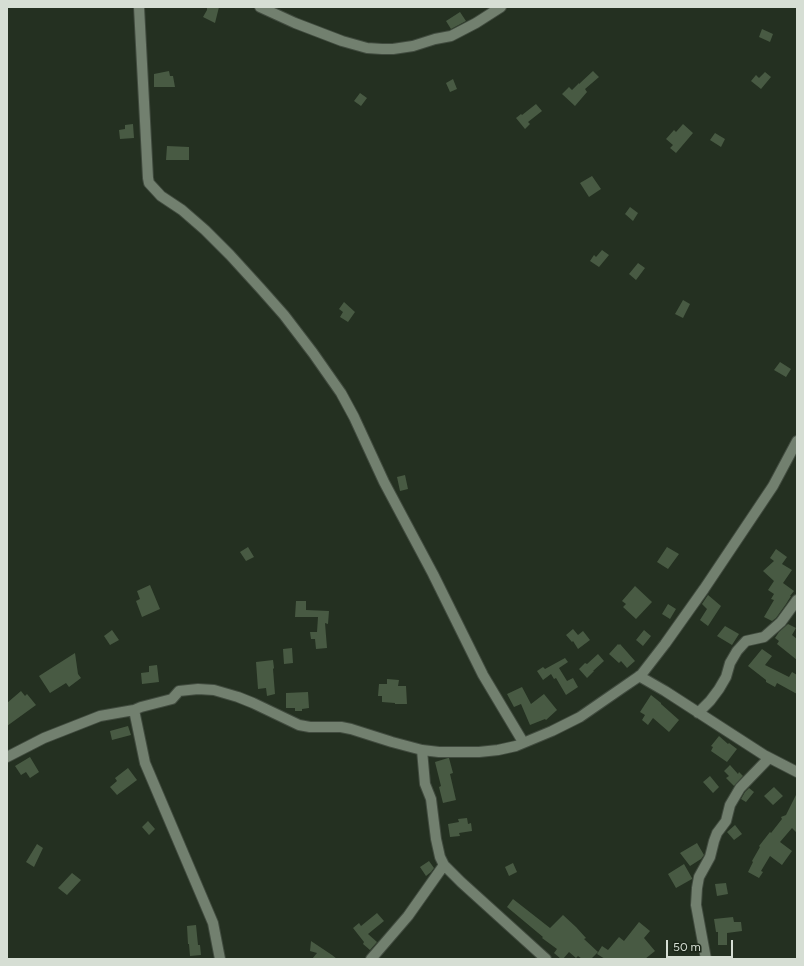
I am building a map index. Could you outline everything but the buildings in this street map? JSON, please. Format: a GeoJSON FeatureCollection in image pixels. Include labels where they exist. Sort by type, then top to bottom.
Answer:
{"type":"FeatureCollection","features":[{"type":"Feature","properties":{"kind":"street"},"geometry":{"type":"LineString","coordinates":[[139,7],[149,183],[161,196],[182,210],[205,230],[236,261],[284,315],[341,393],[354,417],[384,482],[484,675],[523,742]]}},
{"type":"Feature","properties":{"kind":"street"},"geometry":{"type":"LineString","coordinates":[[260,7],[295,23],[348,43],[367,48],[393,49],[413,46],[451,36],[476,23],[501,7]]}},
{"type":"Feature","properties":{"kind":"street"},"geometry":{"type":"LineString","coordinates":[[7,757],[44,738],[100,716],[134,710],[172,699],[179,691],[198,689],[214,690],[238,697],[254,703],[299,726],[351,729],[422,750],[439,752],[479,752],[506,749],[552,731],[580,717],[640,675],[665,644],[773,486],[797,441]]}},
{"type":"Feature","properties":{"kind":"street"},"geometry":{"type":"LineString","coordinates":[[698,712],[710,701],[719,689],[737,651],[746,641],[764,637],[781,622],[797,600]]}},
{"type":"Feature","properties":{"kind":"street"},"geometry":{"type":"LineString","coordinates":[[640,675],[768,758],[797,772]]}},
{"type":"Feature","properties":{"kind":"street"},"geometry":{"type":"LineString","coordinates":[[134,710],[145,763],[213,923],[220,959]]}},
{"type":"Feature","properties":{"kind":"street"},"geometry":{"type":"LineString","coordinates":[[422,750],[425,784],[431,799],[438,848],[444,864],[461,882],[546,959]]}},
{"type":"Feature","properties":{"kind":"street"},"geometry":{"type":"LineString","coordinates":[[706,959],[696,904],[699,877],[710,858],[717,833],[726,821],[730,805],[740,788],[768,758]]}},
{"type":"Feature","properties":{"kind":"street"},"geometry":{"type":"LineString","coordinates":[[371,959],[408,916],[444,864]]}}]}
